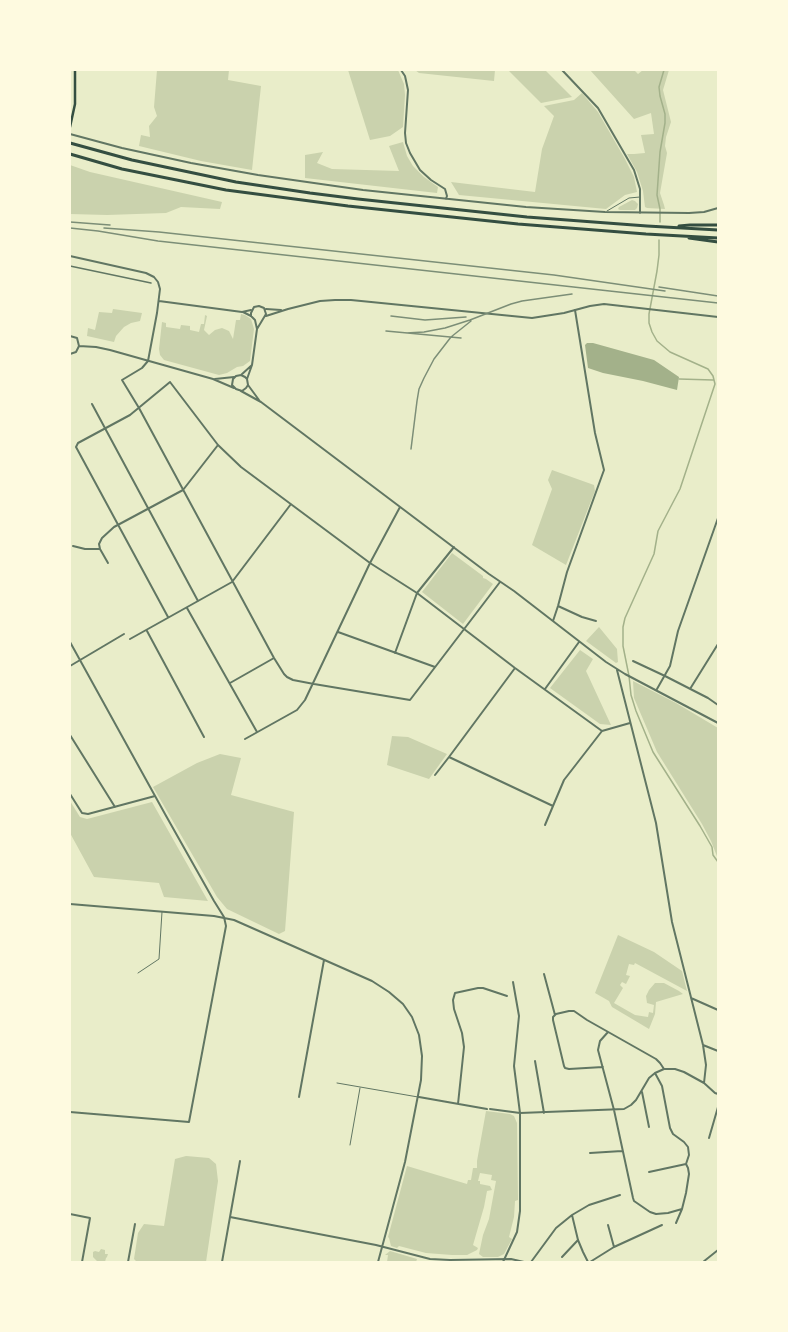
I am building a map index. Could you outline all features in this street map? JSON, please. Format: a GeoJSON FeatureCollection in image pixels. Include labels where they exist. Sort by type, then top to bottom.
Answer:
{"type":"FeatureCollection","features":[{"type":"Feature","properties":{"kind":"highway"},"geometry":{"type":"LineString","coordinates":[[70,143],[132,160],[236,182],[310,193],[527,217],[718,230]]}},
{"type":"Feature","properties":{"kind":"highway"},"geometry":{"type":"LineString","coordinates":[[70,154],[122,169],[226,190],[348,206],[479,220],[646,234],[718,238]]}},
{"type":"Feature","properties":{"kind":"highway"},"geometry":{"type":"LineString","coordinates":[[673,227],[690,224],[718,226]]}},
{"type":"Feature","properties":{"kind":"highway"},"geometry":{"type":"LineString","coordinates":[[673,235],[718,242]]}},
{"type":"Feature","properties":{"kind":"main road"},"geometry":{"type":"LineString","coordinates":[[70,127],[75,104],[76,70]]}},
{"type":"Feature","properties":{"kind":"street"},"geometry":{"type":"LineString","coordinates":[[401,70],[406,83],[408,97],[405,133],[406,143],[420,170],[431,180],[445,189],[447,196],[446,200]]}},
{"type":"Feature","properties":{"kind":"street"},"geometry":{"type":"LineString","coordinates":[[562,70],[598,108],[634,170],[640,189],[640,213]]}},
{"type":"Feature","properties":{"kind":"street"},"geometry":{"type":"LineString","coordinates":[[70,134],[122,148],[206,166],[362,190],[446,200],[605,212],[670,214],[704,212],[718,208]]}},
{"type":"Feature","properties":{"kind":"street"},"geometry":{"type":"LineString","coordinates":[[70,256],[146,273],[156,279],[160,288],[159,301],[148,361],[142,368],[122,380],[139,408],[232,582],[284,674],[293,680],[410,700],[500,582]]}},
{"type":"Feature","properties":{"kind":"street"},"geometry":{"type":"LineString","coordinates":[[70,266],[151,282]]}},
{"type":"Feature","properties":{"kind":"street"},"geometry":{"type":"LineString","coordinates":[[257,329],[266,316],[282,310],[320,301],[335,300],[532,318],[546,317],[604,304],[718,317]]}},
{"type":"Feature","properties":{"kind":"street"},"geometry":{"type":"LineString","coordinates":[[159,301],[242,312],[251,316],[255,320],[257,329],[252,365],[247,379],[248,385],[261,402]]}},
{"type":"Feature","properties":{"kind":"street"},"geometry":{"type":"LineString","coordinates":[[242,312],[252,310],[254,307],[259,306],[265,309],[282,310]]}},
{"type":"Feature","properties":{"kind":"street"},"geometry":{"type":"LineString","coordinates":[[265,309],[266,316]]}},
{"type":"Feature","properties":{"kind":"street"},"geometry":{"type":"LineString","coordinates":[[251,316],[252,310]]}},
{"type":"Feature","properties":{"kind":"street"},"geometry":{"type":"LineString","coordinates":[[552,621],[558,606],[568,567],[604,470],[595,433],[575,310]]}},
{"type":"Feature","properties":{"kind":"street"},"geometry":{"type":"LineString","coordinates":[[255,320],[263,320]]}},
{"type":"Feature","properties":{"kind":"street"},"geometry":{"type":"LineString","coordinates":[[70,336],[77,338],[80,346]]}},
{"type":"Feature","properties":{"kind":"street"},"geometry":{"type":"LineString","coordinates":[[80,346],[102,348],[213,380],[234,388],[261,402],[606,662],[625,674],[718,723]]}},
{"type":"Feature","properties":{"kind":"street"},"geometry":{"type":"LineString","coordinates":[[70,354],[76,352],[80,346]]}},
{"type":"Feature","properties":{"kind":"street"},"geometry":{"type":"LineString","coordinates":[[213,380],[241,375],[252,365]]}},
{"type":"Feature","properties":{"kind":"street"},"geometry":{"type":"LineString","coordinates":[[241,375],[247,379]]}},
{"type":"Feature","properties":{"kind":"street"},"geometry":{"type":"LineString","coordinates":[[234,388],[232,382],[236,376]]}},
{"type":"Feature","properties":{"kind":"street"},"geometry":{"type":"LineString","coordinates":[[168,617],[76,447],[78,443],[130,415],[170,382],[218,445],[242,467],[370,563],[417,593],[515,668],[602,731]]}},
{"type":"Feature","properties":{"kind":"street"},"geometry":{"type":"LineString","coordinates":[[240,391],[244,390],[248,385]]}},
{"type":"Feature","properties":{"kind":"street"},"geometry":{"type":"LineString","coordinates":[[92,404],[198,601]]}},
{"type":"Feature","properties":{"kind":"street"},"geometry":{"type":"LineString","coordinates":[[108,563],[100,549],[99,544],[102,538],[114,527],[182,490],[218,445]]}},
{"type":"Feature","properties":{"kind":"street"},"geometry":{"type":"LineString","coordinates":[[130,639],[147,631],[168,617],[232,582],[291,504]]}},
{"type":"Feature","properties":{"kind":"street"},"geometry":{"type":"LineString","coordinates":[[245,739],[297,710],[305,700],[314,684],[370,563],[400,507]]}},
{"type":"Feature","properties":{"kind":"street"},"geometry":{"type":"LineString","coordinates":[[656,689],[670,666],[678,631],[718,518]]}},
{"type":"Feature","properties":{"kind":"street"},"geometry":{"type":"LineString","coordinates":[[73,546],[85,549],[100,549]]}},
{"type":"Feature","properties":{"kind":"street"},"geometry":{"type":"LineString","coordinates":[[395,653],[417,593],[454,547]]}},
{"type":"Feature","properties":{"kind":"street"},"geometry":{"type":"LineString","coordinates":[[558,606],[582,617],[596,621]]}},
{"type":"Feature","properties":{"kind":"street"},"geometry":{"type":"LineString","coordinates":[[187,607],[257,732]]}},
{"type":"Feature","properties":{"kind":"street"},"geometry":{"type":"LineString","coordinates":[[147,631],[204,737]]}},
{"type":"Feature","properties":{"kind":"street"},"geometry":{"type":"LineString","coordinates":[[338,632],[435,667]]}},
{"type":"Feature","properties":{"kind":"street"},"geometry":{"type":"LineString","coordinates":[[70,666],[124,634]]}},
{"type":"Feature","properties":{"kind":"street"},"geometry":{"type":"LineString","coordinates":[[70,642],[224,917],[226,926],[189,1122],[70,1112]]}},
{"type":"Feature","properties":{"kind":"street"},"geometry":{"type":"LineString","coordinates":[[545,689],[580,642]]}},
{"type":"Feature","properties":{"kind":"street"},"geometry":{"type":"LineString","coordinates":[[690,689],[718,644]]}},
{"type":"Feature","properties":{"kind":"street"},"geometry":{"type":"LineString","coordinates":[[229,683],[274,658]]}},
{"type":"Feature","properties":{"kind":"street"},"geometry":{"type":"LineString","coordinates":[[633,661],[708,698],[718,705]]}},
{"type":"Feature","properties":{"kind":"street"},"geometry":{"type":"LineString","coordinates":[[435,776],[515,668]]}},
{"type":"Feature","properties":{"kind":"street"},"geometry":{"type":"LineString","coordinates":[[617,669],[656,823],[672,922],[703,1045],[706,1065],[704,1082]]}},
{"type":"Feature","properties":{"kind":"street"},"geometry":{"type":"LineString","coordinates":[[545,825],[564,780],[602,731],[630,723]]}},
{"type":"Feature","properties":{"kind":"street"},"geometry":{"type":"LineString","coordinates":[[70,734],[115,807]]}},
{"type":"Feature","properties":{"kind":"street"},"geometry":{"type":"LineString","coordinates":[[449,757],[553,806]]}},
{"type":"Feature","properties":{"kind":"street"},"geometry":{"type":"LineString","coordinates":[[70,794],[82,813],[85,814],[155,796]]}},
{"type":"Feature","properties":{"kind":"street"},"geometry":{"type":"LineString","coordinates":[[70,904],[224,917],[243,924],[378,985],[397,998],[409,1012],[418,1029],[422,1048],[422,1071],[405,1162],[378,1262]]}},
{"type":"Feature","properties":{"kind":"street"},"geometry":{"type":"LineString","coordinates":[[299,1096],[324,960]]}},
{"type":"Feature","properties":{"kind":"street"},"geometry":{"type":"LineString","coordinates":[[544,974],[555,1015]]}},
{"type":"Feature","properties":{"kind":"street"},"geometry":{"type":"LineString","coordinates":[[503,1262],[517,1232],[520,1211],[520,1113],[514,1066],[519,1016],[513,982]]}},
{"type":"Feature","properties":{"kind":"street"},"geometry":{"type":"LineString","coordinates":[[458,1104],[464,1047],[462,1033],[454,1009],[453,1000],[455,993],[484,988],[507,996]]}},
{"type":"Feature","properties":{"kind":"street"},"geometry":{"type":"LineString","coordinates":[[691,998],[718,1010]]}},
{"type":"Feature","properties":{"kind":"street"},"geometry":{"type":"LineString","coordinates":[[603,1067],[565,1068],[552,1020],[555,1015],[574,1011],[656,1059],[664,1069]]}},
{"type":"Feature","properties":{"kind":"street"},"geometry":{"type":"LineString","coordinates":[[608,1032],[598,1045],[634,1201],[650,1212],[656,1214],[668,1213],[682,1209]]}},
{"type":"Feature","properties":{"kind":"street"},"geometry":{"type":"LineString","coordinates":[[703,1045],[718,1052]]}},
{"type":"Feature","properties":{"kind":"street"},"geometry":{"type":"LineString","coordinates":[[535,1061],[544,1113]]}},
{"type":"Feature","properties":{"kind":"street"},"geometry":{"type":"LineString","coordinates":[[490,1109],[520,1113],[624,1109],[636,1100],[649,1078],[655,1073],[664,1069],[680,1070],[704,1082],[718,1094]]}},
{"type":"Feature","properties":{"kind":"street"},"geometry":{"type":"LineString","coordinates":[[655,1073],[662,1086],[670,1128],[673,1134],[684,1142],[688,1148],[689,1155],[686,1164],[689,1174],[686,1193],[682,1209],[676,1223]]}},
{"type":"Feature","properties":{"kind":"street"},"geometry":{"type":"LineString","coordinates":[[641,1091],[649,1127]]}},
{"type":"Feature","properties":{"kind":"street"},"geometry":{"type":"LineString","coordinates":[[418,1097],[487,1109]]}},
{"type":"Feature","properties":{"kind":"street"},"geometry":{"type":"LineString","coordinates":[[709,1138],[718,1107]]}},
{"type":"Feature","properties":{"kind":"street"},"geometry":{"type":"LineString","coordinates":[[590,1153],[622,1151]]}},
{"type":"Feature","properties":{"kind":"street"},"geometry":{"type":"LineString","coordinates":[[222,1262],[240,1161]]}},
{"type":"Feature","properties":{"kind":"street"},"geometry":{"type":"LineString","coordinates":[[650,1172],[686,1164]]}},
{"type":"Feature","properties":{"kind":"street"},"geometry":{"type":"LineString","coordinates":[[531,1262],[556,1228],[572,1215],[588,1205],[620,1195]]}},
{"type":"Feature","properties":{"kind":"street"},"geometry":{"type":"LineString","coordinates":[[70,1214],[90,1218],[82,1262]]}},
{"type":"Feature","properties":{"kind":"street"},"geometry":{"type":"LineString","coordinates":[[572,1215],[582,1252],[589,1262],[614,1247],[662,1225]]}},
{"type":"Feature","properties":{"kind":"street"},"geometry":{"type":"LineString","coordinates":[[230,1217],[382,1246],[430,1259],[511,1259],[524,1262]]}},
{"type":"Feature","properties":{"kind":"street"},"geometry":{"type":"LineString","coordinates":[[128,1262],[135,1224]]}},
{"type":"Feature","properties":{"kind":"street"},"geometry":{"type":"LineString","coordinates":[[608,1225],[614,1247]]}},
{"type":"Feature","properties":{"kind":"street"},"geometry":{"type":"LineString","coordinates":[[562,1257],[578,1240]]}},
{"type":"Feature","properties":{"kind":"street"},"geometry":{"type":"LineString","coordinates":[[703,1262],[718,1250]]}},
{"type":"Feature","properties":{"kind":"lane"},"geometry":{"type":"LineString","coordinates":[[605,212],[629,198],[640,197]]}},
{"type":"Feature","properties":{"kind":"lane"},"geometry":{"type":"LineString","coordinates":[[138,973],[158,959],[162,912]]}},
{"type":"Feature","properties":{"kind":"lane"},"geometry":{"type":"LineString","coordinates":[[337,1083],[418,1097]]}},
{"type":"Feature","properties":{"kind":"lane"},"geometry":{"type":"LineString","coordinates":[[350,1145],[360,1088]]}},
{"type":"Feature","properties":{"kind":"shaded area"},"geometry":{"type":"Polygon","coordinates":[[[157,70],[229,70],[228,80],[261,86],[252,170],[201,161],[139,146],[141,135],[150,137],[149,126],[157,116],[154,107],[157,70]]]}},
{"type":"Feature","properties":{"kind":"shaded area"},"geometry":{"type":"Polygon","coordinates":[[[348,70],[398,70],[404,84],[405,95],[403,127],[390,136],[370,140],[348,70]]]}},
{"type":"Feature","properties":{"kind":"shaded area"},"geometry":{"type":"Polygon","coordinates":[[[415,70],[495,70],[494,81],[419,73],[415,70]]]}},
{"type":"Feature","properties":{"kind":"shaded area"},"geometry":{"type":"Polygon","coordinates":[[[508,70],[545,70],[572,97],[541,103],[508,70]]]}},
{"type":"Feature","properties":{"kind":"shaded area"},"geometry":{"type":"Polygon","coordinates":[[[590,70],[634,70],[638,74],[643,70],[669,70],[663,90],[671,122],[666,137],[665,146],[667,153],[660,193],[665,209],[645,207],[643,191],[637,172],[627,154],[645,153],[641,135],[654,134],[651,113],[634,119],[590,70]]]}},
{"type":"Feature","properties":{"kind":"shaded area"},"geometry":{"type":"Polygon","coordinates":[[[582,93],[598,112],[625,159],[634,177],[637,192],[625,195],[606,209],[459,195],[451,182],[535,192],[542,149],[554,116],[544,106],[574,100],[582,93]]]}},
{"type":"Feature","properties":{"kind":"shaded area"},"geometry":{"type":"Polygon","coordinates":[[[403,142],[407,156],[413,166],[424,177],[438,187],[437,193],[305,178],[305,155],[323,152],[317,163],[332,169],[399,171],[389,146],[403,142]]]}},
{"type":"Feature","properties":{"kind":"shaded area"},"geometry":{"type":"Polygon","coordinates":[[[70,165],[90,172],[222,202],[220,209],[181,207],[166,213],[107,215],[70,214],[70,165]]]}},
{"type":"Feature","properties":{"kind":"shaded area"},"geometry":{"type":"Polygon","coordinates":[[[632,200],[638,204],[635,210],[618,209],[619,207],[632,200]]]}},
{"type":"Feature","properties":{"kind":"shaded area"},"geometry":{"type":"Polygon","coordinates":[[[113,309],[142,313],[140,321],[131,323],[124,327],[116,336],[114,342],[87,336],[88,328],[95,330],[99,312],[112,313],[113,309]]]}},
{"type":"Feature","properties":{"kind":"shaded area"},"geometry":{"type":"Polygon","coordinates":[[[241,314],[251,319],[254,329],[250,361],[243,366],[219,375],[164,360],[160,355],[159,349],[162,322],[166,323],[166,327],[180,329],[181,325],[190,326],[190,330],[199,332],[201,324],[204,324],[205,315],[207,316],[204,330],[209,335],[215,330],[222,328],[229,331],[233,339],[236,320],[240,320],[241,314]]]}},
{"type":"Feature","properties":{"kind":"shaded area"},"geometry":{"type":"Polygon","coordinates":[[[587,343],[593,343],[654,360],[679,377],[677,390],[603,373],[588,368],[585,345],[587,343]]]}},
{"type":"Feature","properties":{"kind":"shaded area"},"geometry":{"type":"Polygon","coordinates":[[[552,470],[594,485],[595,491],[566,565],[532,545],[552,489],[548,480],[552,470]]]}},
{"type":"Feature","properties":{"kind":"shaded area"},"geometry":{"type":"Polygon","coordinates":[[[452,553],[483,576],[483,578],[493,584],[463,624],[422,592],[452,553]]]}},
{"type":"Feature","properties":{"kind":"shaded area"},"geometry":{"type":"Polygon","coordinates":[[[599,627],[617,649],[618,662],[616,663],[586,641],[599,627]]]}},
{"type":"Feature","properties":{"kind":"shaded area"},"geometry":{"type":"Polygon","coordinates":[[[580,650],[593,659],[586,671],[611,725],[600,724],[550,688],[580,650]]]}},
{"type":"Feature","properties":{"kind":"shaded area"},"geometry":{"type":"Polygon","coordinates":[[[633,681],[676,703],[718,728],[718,859],[702,824],[657,752],[634,698],[633,681]]]}},
{"type":"Feature","properties":{"kind":"shaded area"},"geometry":{"type":"Polygon","coordinates":[[[392,736],[408,737],[447,754],[429,779],[387,765],[392,736]]]}},
{"type":"Feature","properties":{"kind":"shaded area"},"geometry":{"type":"Polygon","coordinates":[[[220,754],[241,758],[231,795],[294,812],[285,931],[279,934],[227,909],[217,897],[153,787],[197,763],[220,754]]]}},
{"type":"Feature","properties":{"kind":"shaded area"},"geometry":{"type":"Polygon","coordinates":[[[70,801],[80,817],[87,819],[152,802],[208,901],[164,897],[159,883],[94,877],[70,833],[70,801]]]}},
{"type":"Feature","properties":{"kind":"shaded area"},"geometry":{"type":"Polygon","coordinates":[[[618,935],[654,952],[682,971],[687,991],[635,963],[634,965],[629,964],[626,975],[630,976],[626,984],[622,982],[620,985],[623,988],[614,1003],[635,1015],[648,1017],[649,1012],[653,1013],[654,1005],[647,1003],[646,996],[655,983],[664,983],[683,994],[656,1002],[655,1014],[649,1029],[612,1007],[609,1001],[595,993],[618,935]]]}},
{"type":"Feature","properties":{"kind":"shaded area"},"geometry":{"type":"Polygon","coordinates":[[[486,1111],[510,1114],[514,1116],[517,1123],[518,1200],[515,1201],[514,1217],[509,1237],[512,1239],[504,1254],[498,1257],[483,1257],[479,1254],[483,1235],[489,1219],[496,1181],[491,1180],[492,1175],[480,1173],[478,1181],[480,1181],[480,1184],[490,1186],[492,1190],[487,1191],[473,1245],[478,1248],[477,1250],[467,1255],[452,1255],[426,1253],[399,1246],[397,1248],[391,1246],[388,1237],[407,1166],[467,1184],[468,1180],[471,1180],[473,1168],[477,1168],[486,1111]]]}},
{"type":"Feature","properties":{"kind":"shaded area"},"geometry":{"type":"Polygon","coordinates":[[[186,1156],[209,1158],[216,1164],[218,1181],[206,1262],[137,1262],[134,1259],[138,1233],[144,1224],[164,1226],[175,1159],[186,1156]]]}},
{"type":"Feature","properties":{"kind":"shaded area"},"geometry":{"type":"Polygon","coordinates":[[[101,1249],[105,1250],[105,1254],[108,1254],[105,1262],[98,1262],[93,1257],[93,1252],[99,1252],[101,1249]]]}},
{"type":"Feature","properties":{"kind":"shaded area"},"geometry":{"type":"Polygon","coordinates":[[[390,1251],[417,1259],[416,1262],[387,1262],[388,1255],[385,1255],[390,1251]]]}},
{"type":"Feature","properties":{"kind":"waterway"},"geometry":{"type":"LineString","coordinates":[[660,222],[660,209],[657,195],[660,152],[665,114],[659,87],[664,70]]}},
{"type":"Feature","properties":{"kind":"waterway"},"geometry":{"type":"LineString","coordinates":[[659,240],[657,271],[649,314],[649,323],[652,332],[657,341],[670,352],[708,369],[713,376],[715,384],[680,489],[658,531],[654,554],[625,618],[623,627],[623,646],[631,695],[653,752],[700,826],[712,847],[713,855],[718,862]]}},
{"type":"Feature","properties":{"kind":"waterway"},"geometry":{"type":"LineString","coordinates":[[679,379],[713,380]]}},
{"type":"Feature","properties":{"kind":"railway"},"geometry":{"type":"LineString","coordinates":[[70,222],[110,225]]}},
{"type":"Feature","properties":{"kind":"railway"},"geometry":{"type":"LineString","coordinates":[[70,228],[158,241],[718,303]]}},
{"type":"Feature","properties":{"kind":"railway"},"geometry":{"type":"LineString","coordinates":[[104,228],[159,232],[554,275],[665,291]]}},
{"type":"Feature","properties":{"kind":"railway"},"geometry":{"type":"LineString","coordinates":[[659,287],[718,296]]}},
{"type":"Feature","properties":{"kind":"railway"},"geometry":{"type":"LineString","coordinates":[[406,333],[424,332],[445,328],[522,301],[572,294]]}},
{"type":"Feature","properties":{"kind":"railway"},"geometry":{"type":"LineString","coordinates":[[391,316],[425,320],[466,317]]}},
{"type":"Feature","properties":{"kind":"railway"},"geometry":{"type":"LineString","coordinates":[[411,449],[419,389],[424,378],[434,359],[451,337],[471,321]]}},
{"type":"Feature","properties":{"kind":"railway"},"geometry":{"type":"LineString","coordinates":[[386,331],[461,338]]}}]}
